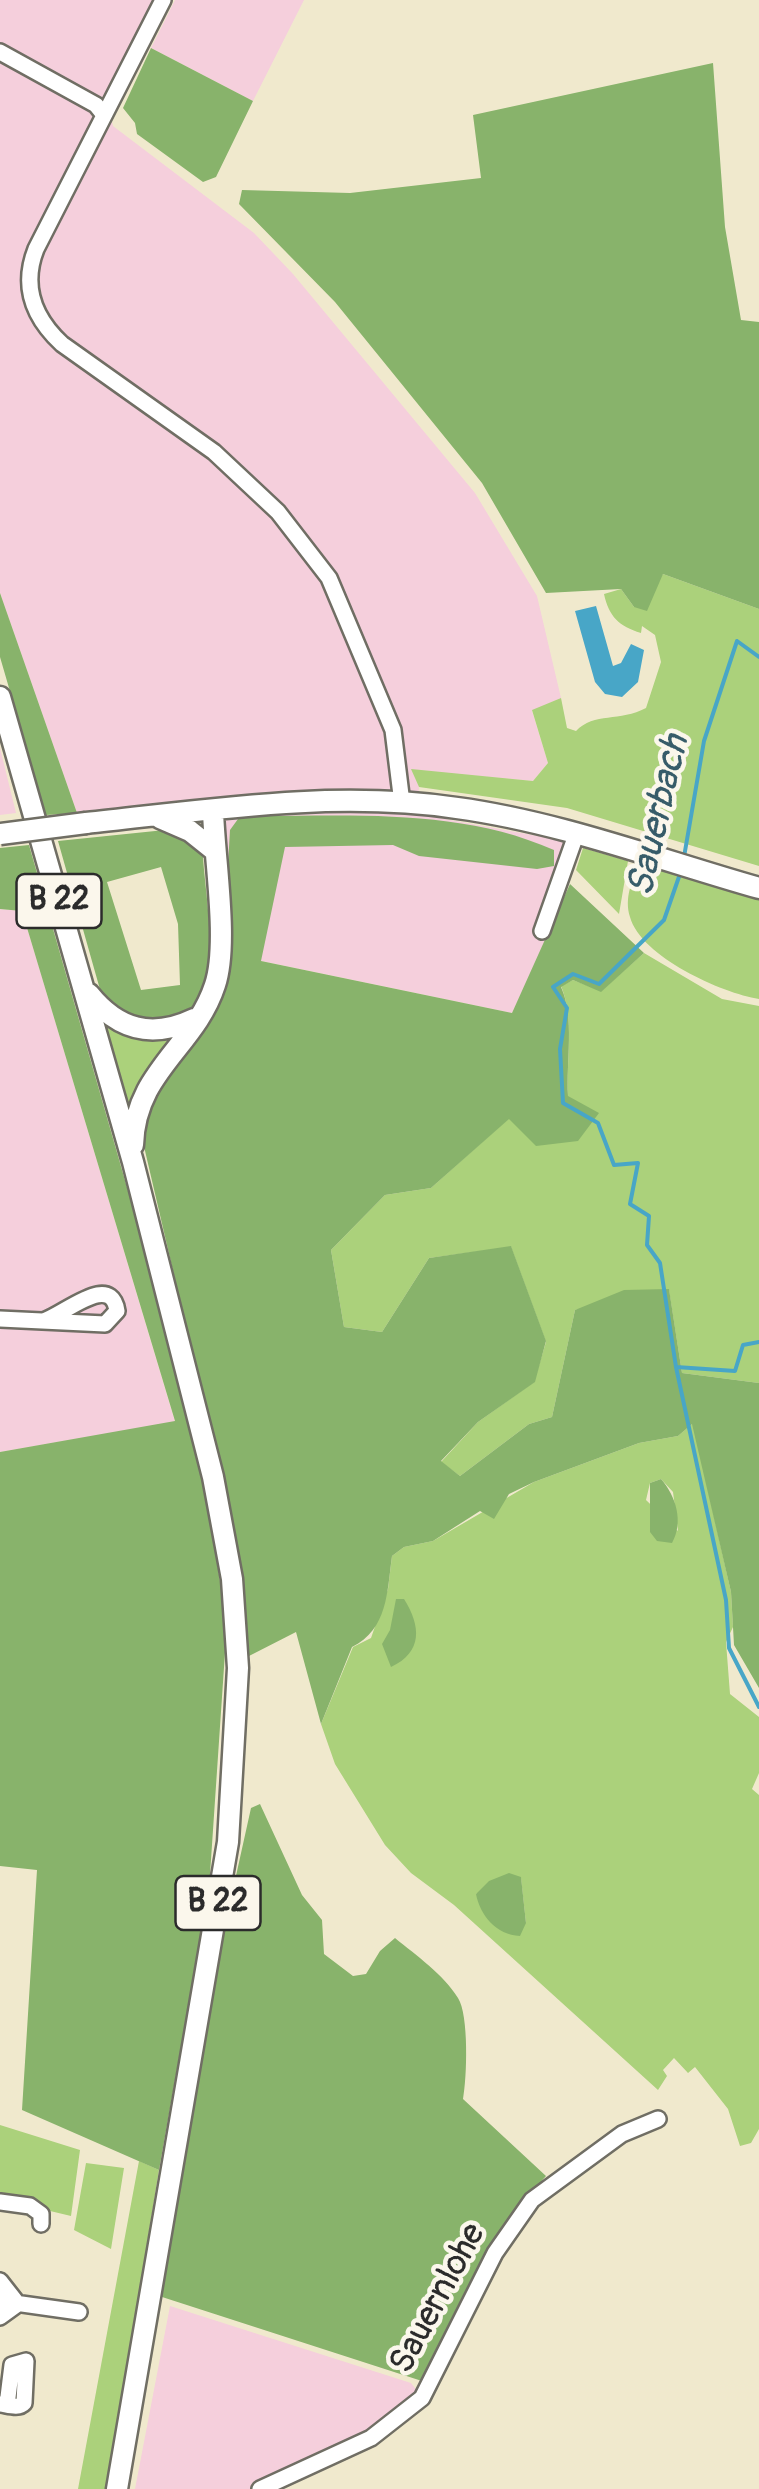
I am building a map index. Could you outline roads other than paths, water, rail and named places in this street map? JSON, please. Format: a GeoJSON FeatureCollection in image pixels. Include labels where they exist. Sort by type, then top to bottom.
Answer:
{"type":"FeatureCollection","features":[{"type":"Feature","properties":{"kind":"main road","name":"B 22"},"geometry":{"type":"LineString","coordinates":[[0,697],[133,1162],[213,1477],[232,1579],[238,1668],[228,1842],[117,2489]]}},
{"type":"Feature","properties":{"kind":"main road"},"geometry":{"type":"LineString","coordinates":[[0,834],[326,800],[402,802],[489,813],[759,888]]}},
{"type":"Feature","properties":{"kind":"main road"},"geometry":{"type":"LineString","coordinates":[[133,1162],[139,1103],[216,985],[212,810]]}},
{"type":"Feature","properties":{"kind":"main road"},"geometry":{"type":"LineString","coordinates":[[154,816],[190,831],[215,851]]}},
{"type":"Feature","properties":{"kind":"main road"},"geometry":{"type":"LineString","coordinates":[[84,988],[113,1019],[132,1028],[175,1028],[196,1018]]}},
{"type":"Feature","properties":{"kind":"street"},"geometry":{"type":"LineString","coordinates":[[163,0],[34,256],[29,288],[37,314],[62,344],[137,394],[248,482],[278,512],[329,578],[393,730],[402,802]]}},
{"type":"Feature","properties":{"kind":"street"},"geometry":{"type":"LineString","coordinates":[[0,52],[96,105],[104,115]]}},
{"type":"Feature","properties":{"kind":"street"},"geometry":{"type":"LineString","coordinates":[[542,931],[576,835]]}},
{"type":"Feature","properties":{"kind":"street"},"geometry":{"type":"LineString","coordinates":[[0,1319],[43,1321]]}},
{"type":"Feature","properties":{"kind":"street","name":"Sauernlohe"},"geometry":{"type":"LineString","coordinates":[[260,2489],[371,2438],[422,2398],[495,2253],[522,2212],[555,2179],[622,2134],[658,2119]]}},
{"type":"Feature","properties":{"kind":"street"},"geometry":{"type":"LineString","coordinates":[[0,2202],[36,2209],[41,2214],[40,2224]]}},
{"type":"Feature","properties":{"kind":"street"},"geometry":{"type":"LineString","coordinates":[[0,2281],[18,2304]]}},
{"type":"Feature","properties":{"kind":"street"},"geometry":{"type":"LineString","coordinates":[[0,2301],[79,2312]]}},
{"type":"Feature","properties":{"kind":"street"},"geometry":{"type":"LineString","coordinates":[[0,2316],[18,2304]]}},
{"type":"Feature","properties":{"kind":"water"},"geometry":{"type":"Polygon","coordinates":[[[596,606],[613,666],[621,663],[631,644],[644,650],[638,682],[622,697],[605,694],[595,682],[575,611],[596,606]]]}},
{"type":"Feature","properties":{"kind":"waterway","name":"Sauerbach"},"geometry":{"type":"LineString","coordinates":[[684,857],[704,741],[737,641],[759,657]]}},
{"type":"Feature","properties":{"kind":"waterway","name":"Sauerbach"},"geometry":{"type":"LineString","coordinates":[[681,871],[664,920],[599,984],[573,974],[553,987],[567,1008],[560,1049],[563,1103],[598,1123],[614,1165],[638,1163],[630,1204],[649,1216],[647,1245],[660,1263],[676,1367],[726,1600],[729,1648],[759,1707]]}},
{"type":"Feature","properties":{"kind":"waterway","name":"Sauerbach"},"geometry":{"type":"LineString","coordinates":[[676,1367],[735,1371],[743,1345],[759,1342]]}}]}
